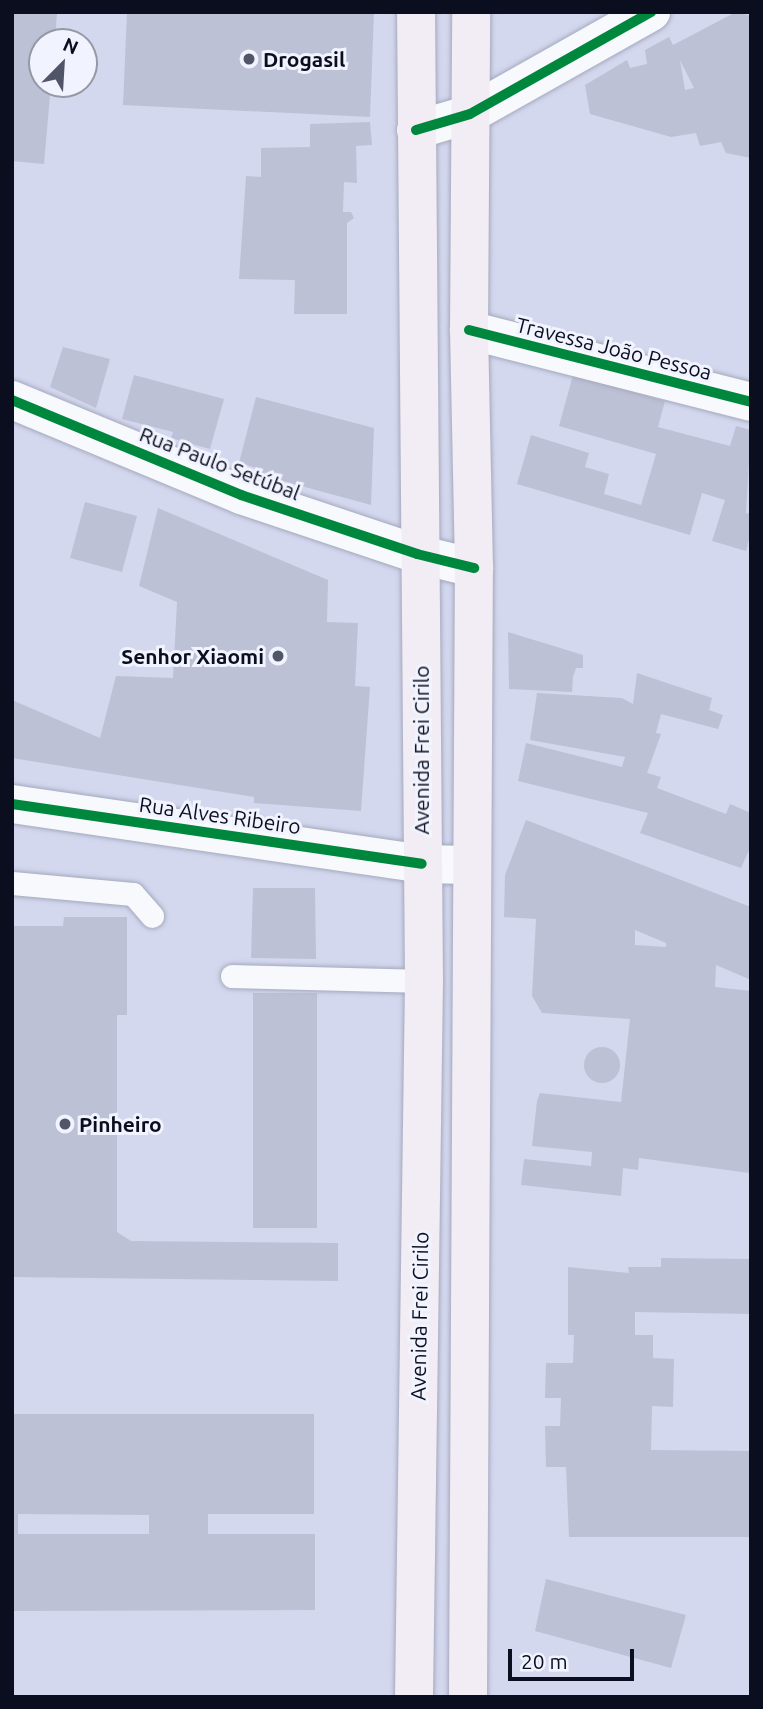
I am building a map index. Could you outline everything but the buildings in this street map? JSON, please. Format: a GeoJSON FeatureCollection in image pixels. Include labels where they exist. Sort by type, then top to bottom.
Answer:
{"type":"FeatureCollection","features":[{"type":"Feature","properties":{"kind":"main road","name":"Avenida Frei Cirilo"},"geometry":{"type":"LineString","coordinates":[[414,1697],[424,981],[417,554],[416,12]]}},
{"type":"Feature","properties":{"kind":"main road"},"geometry":{"type":"LineString","coordinates":[[468,1697],[470,866],[474,568],[469,330],[471,12]]}},
{"type":"Feature","properties":{"kind":"street"},"geometry":{"type":"LineString","coordinates":[[416,130],[470,114],[652,12]]}},
{"type":"Feature","properties":{"kind":"street","name":"Travessa João Pessoa"},"geometry":{"type":"LineString","coordinates":[[469,330],[751,402]]}},
{"type":"Feature","properties":{"kind":"street","name":"Rua Paulo Setúbal"},"geometry":{"type":"LineString","coordinates":[[12,400],[242,495],[417,554],[474,568]]}},
{"type":"Feature","properties":{"kind":"street","name":"Rua Alves Ribeiro"},"geometry":{"type":"LineString","coordinates":[[12,804],[422,864],[470,866]]}},
{"type":"Feature","properties":{"kind":"lane"},"geometry":{"type":"LineString","coordinates":[[12,883],[133,894],[152,916]]}},
{"type":"Feature","properties":{"kind":"lane"},"geometry":{"type":"LineString","coordinates":[[232,976],[424,981]]}},
{"type":"Feature","properties":{"kind":"cycle path"},"geometry":{"type":"LineString","coordinates":[[416,130],[470,114],[651,12]]}},
{"type":"Feature","properties":{"kind":"cycle path"},"geometry":{"type":"LineString","coordinates":[[469,330],[751,402]]}},
{"type":"Feature","properties":{"kind":"cycle path"},"geometry":{"type":"LineString","coordinates":[[12,400],[241,495],[417,554],[474,568]]}},
{"type":"Feature","properties":{"kind":"cycle path"},"geometry":{"type":"LineString","coordinates":[[12,804],[422,864]]}},
{"type":"Feature","properties":{"kind":"place","name":"Drogasil"},"geometry":{"type":"Point","coordinates":[249,59]}},
{"type":"Feature","properties":{"kind":"place","name":"Senhor Xiaomi"},"geometry":{"type":"Point","coordinates":[278,656]}},
{"type":"Feature","properties":{"kind":"place","name":"Pinheiro"},"geometry":{"type":"Point","coordinates":[65,1124]}}]}
